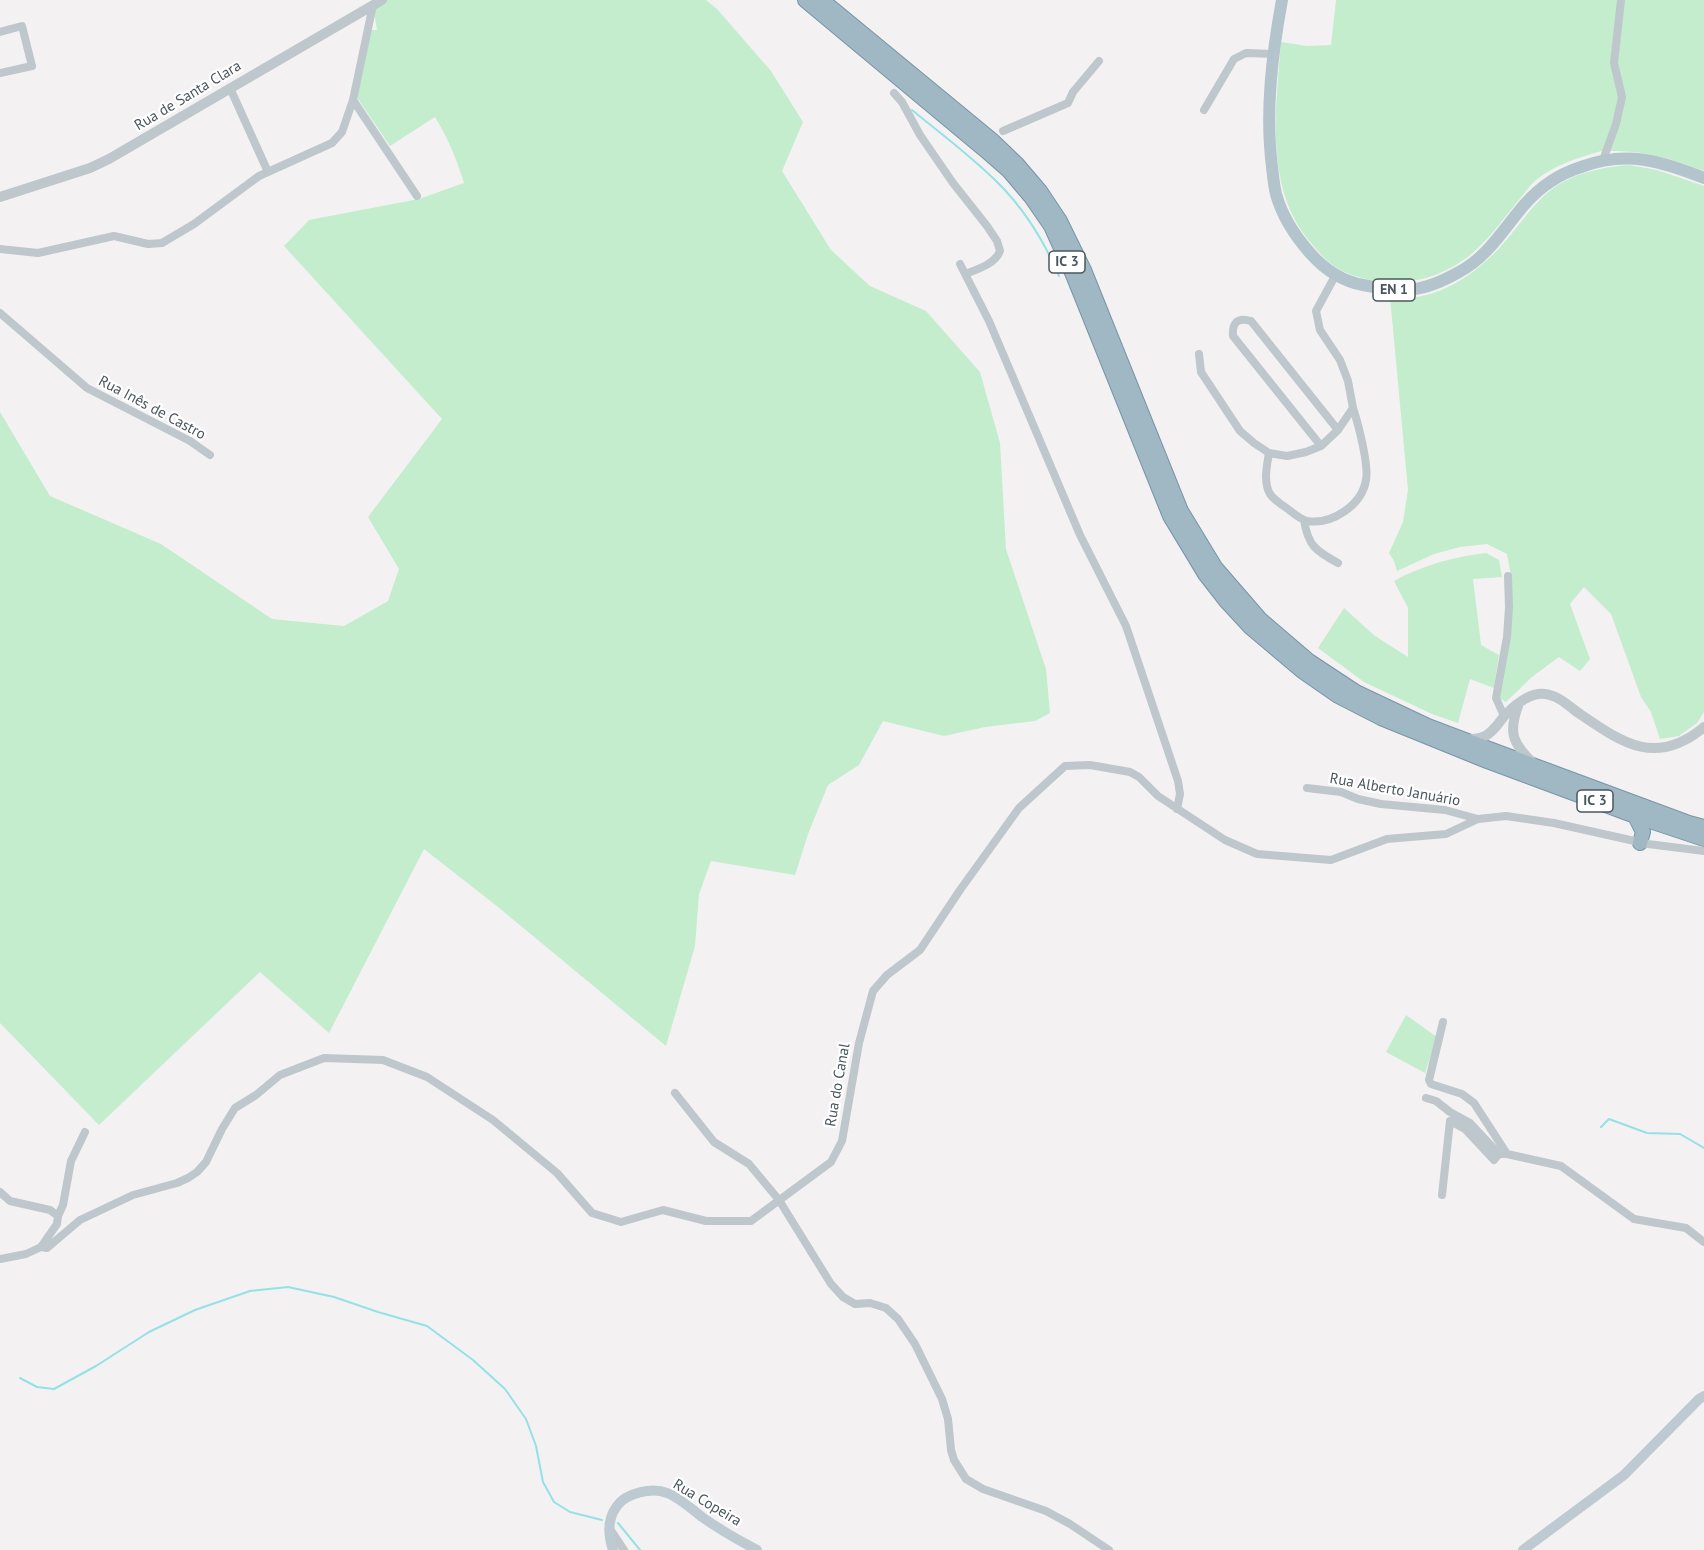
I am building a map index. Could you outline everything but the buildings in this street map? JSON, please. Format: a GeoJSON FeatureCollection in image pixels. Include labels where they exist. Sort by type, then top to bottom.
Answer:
{"type":"FeatureCollection","features":[{"type":"Feature","properties":{"kind":"highway","name":"IC 3"},"geometry":{"type":"LineString","coordinates":[[805,0],[985,150],[1031,197],[1051,226],[1073,275],[1170,516],[1205,574],[1251,628],[1302,671],[1338,696],[1381,718],[1487,761],[1662,826],[1704,839]]}},
{"type":"Feature","properties":{"kind":"highway","name":"IC 3"},"geometry":{"type":"LineString","coordinates":[[822,0],[993,141],[1040,191],[1060,220],[1084,270],[1181,511],[1215,567],[1260,619],[1309,661],[1356,692],[1428,726],[1704,827]]}},
{"type":"Feature","properties":{"kind":"highway"},"geometry":{"type":"LineString","coordinates":[[1635,816],[1643,832],[1644,843]]}},
{"type":"Feature","properties":{"kind":"highway"},"geometry":{"type":"LineString","coordinates":[[1644,843],[1662,826]]}},
{"type":"Feature","properties":{"kind":"main road","name":"EN 1"},"geometry":{"type":"LineString","coordinates":[[1282,0],[1275,38],[1268,116],[1276,194],[1282,211],[1297,238],[1315,259],[1335,276],[1355,284],[1403,291],[1423,288],[1442,281],[1462,271],[1481,256],[1541,188],[1559,176],[1603,160],[1630,158],[1659,162],[1704,178]]}},
{"type":"Feature","properties":{"kind":"main road"},"geometry":{"type":"LineString","coordinates":[[1523,1550],[1624,1475],[1704,1396]]}},
{"type":"Feature","properties":{"kind":"main road","name":"Rua Copeira"},"geometry":{"type":"LineString","coordinates":[[613,1550],[609,1537],[610,1515],[628,1496],[643,1491],[667,1492],[715,1526],[757,1550]]}},
{"type":"Feature","properties":{"kind":"street"},"geometry":{"type":"LineString","coordinates":[[1603,160],[1616,124],[1622,97],[1614,63],[1621,0]]}},
{"type":"Feature","properties":{"kind":"street"},"geometry":{"type":"LineString","coordinates":[[0,249],[38,253],[114,236],[148,244],[162,243],[194,224],[260,176],[332,143],[342,132],[353,100],[378,3]]}},
{"type":"Feature","properties":{"kind":"street","name":"Rua de Santa Clara"},"geometry":{"type":"LineString","coordinates":[[0,197],[100,164],[378,3]]}},
{"type":"Feature","properties":{"kind":"street"},"geometry":{"type":"LineString","coordinates":[[0,32],[22,27],[32,66],[0,73]]}},
{"type":"Feature","properties":{"kind":"street"},"geometry":{"type":"LineString","coordinates":[[1204,110],[1234,59],[1246,53],[1274,54]]}},
{"type":"Feature","properties":{"kind":"street"},"geometry":{"type":"LineString","coordinates":[[1003,131],[1068,103],[1073,92],[1099,61]]}},
{"type":"Feature","properties":{"kind":"street"},"geometry":{"type":"LineString","coordinates":[[230,88],[268,172]]}},
{"type":"Feature","properties":{"kind":"street"},"geometry":{"type":"LineString","coordinates":[[894,93],[953,183],[987,226],[999,246],[997,257],[984,267],[965,274]]}},
{"type":"Feature","properties":{"kind":"street"},"geometry":{"type":"LineString","coordinates":[[353,100],[417,196]]}},
{"type":"Feature","properties":{"kind":"street"},"geometry":{"type":"LineString","coordinates":[[960,264],[990,321],[1080,535],[1126,626],[1178,781],[1180,794],[1177,809]]}},
{"type":"Feature","properties":{"kind":"street"},"geometry":{"type":"LineString","coordinates":[[1269,453],[1267,481],[1270,494],[1280,504],[1304,520],[1314,521],[1339,515],[1361,494],[1366,473],[1348,381],[1340,360],[1320,330],[1316,311],[1335,276]]}},
{"type":"Feature","properties":{"kind":"street","name":"Rua Inês de Castro"},"geometry":{"type":"LineString","coordinates":[[0,314],[87,388],[190,441],[210,455]]}},
{"type":"Feature","properties":{"kind":"street"},"geometry":{"type":"LineString","coordinates":[[1322,446],[1233,336],[1232,328],[1236,321],[1244,319],[1251,321],[1338,430]]}},
{"type":"Feature","properties":{"kind":"street"},"geometry":{"type":"LineString","coordinates":[[1198,354],[1201,372],[1240,431],[1269,453],[1287,456],[1306,453],[1322,446],[1338,430],[1353,408]]}},
{"type":"Feature","properties":{"kind":"street"},"geometry":{"type":"LineString","coordinates":[[1304,520],[1307,538],[1311,544],[1317,551],[1338,563]]}},
{"type":"Feature","properties":{"kind":"street"},"geometry":{"type":"LineString","coordinates":[[1504,716],[1496,698],[1507,637],[1508,576]]}},
{"type":"Feature","properties":{"kind":"street"},"geometry":{"type":"LineString","coordinates":[[1465,740],[1484,736],[1523,700],[1545,694],[1559,699],[1626,743],[1654,749],[1682,743],[1704,727]]}},
{"type":"Feature","properties":{"kind":"street"},"geometry":{"type":"LineString","coordinates":[[1518,705],[1512,730],[1516,744],[1519,750],[1538,768]]}},
{"type":"Feature","properties":{"kind":"street","name":"Rua do Canal"},"geometry":{"type":"LineString","coordinates":[[0,1259],[26,1254],[41,1247],[47,1248],[80,1220],[133,1195],[188,1178],[206,1162],[235,1108],[256,1095],[280,1075],[324,1058],[383,1060],[427,1077],[493,1120],[557,1173],[592,1213],[621,1222],[663,1210],[706,1221],[751,1221],[831,1162],[842,1141],[859,1043],[873,991],[887,975],[920,950],[1018,808],[1065,766],[1090,765],[1130,772],[1139,777],[1158,796],[1225,840],[1257,854],[1331,860],[1386,838],[1446,834],[1478,819],[1506,816],[1554,823],[1644,843],[1704,851]]}},
{"type":"Feature","properties":{"kind":"street","name":"Rua Alberto Januário"},"geometry":{"type":"LineString","coordinates":[[1307,788],[1341,792],[1358,799],[1382,804],[1445,810],[1478,819]]}},
{"type":"Feature","properties":{"kind":"street"},"geometry":{"type":"LineString","coordinates":[[1443,1022],[1429,1080],[1431,1084],[1462,1094],[1474,1103],[1503,1154]]}},
{"type":"Feature","properties":{"kind":"street"},"geometry":{"type":"LineString","coordinates":[[675,1094],[714,1142],[749,1164],[779,1200],[831,1284],[843,1297],[855,1304],[870,1304],[886,1308],[898,1319],[915,1344],[942,1399],[948,1419],[951,1450],[954,1460],[966,1479],[983,1490],[1046,1511],[1108,1550]]}},
{"type":"Feature","properties":{"kind":"street"},"geometry":{"type":"LineString","coordinates":[[1426,1098],[1436,1101],[1470,1123],[1503,1154],[1561,1166],[1634,1219],[1686,1228],[1704,1242]]}},
{"type":"Feature","properties":{"kind":"street"},"geometry":{"type":"LineString","coordinates":[[1442,1195],[1450,1122],[1465,1129],[1494,1160],[1503,1154]]}},
{"type":"Feature","properties":{"kind":"street"},"geometry":{"type":"LineString","coordinates":[[41,1247],[57,1224],[63,1205],[70,1161],[86,1132]]}},
{"type":"Feature","properties":{"kind":"street"},"geometry":{"type":"LineString","coordinates":[[0,1192],[10,1201],[50,1210],[58,1216]]}},
{"type":"Feature","properties":{"kind":"street"},"geometry":{"type":"LineString","coordinates":[[610,1528],[624,1550]]}},
{"type":"Feature","properties":{"kind":"green space"},"geometry":{"type":"Polygon","coordinates":[[[381,0],[706,0],[717,9],[771,71],[803,122],[782,171],[831,250],[870,286],[926,311],[980,372],[1000,443],[1006,549],[1046,669],[1050,713],[1035,721],[985,727],[944,736],[883,721],[859,765],[828,785],[808,834],[795,875],[711,861],[699,894],[695,946],[666,1046],[424,849],[329,1033],[260,972],[99,1125],[0,1023],[0,412],[50,496],[161,544],[272,619],[344,626],[388,601],[399,569],[368,517],[442,419],[284,246],[309,220],[419,199],[464,183],[452,149],[435,117],[390,146],[356,96],[370,30],[377,30],[373,5],[381,0]]]}},
{"type":"Feature","properties":{"kind":"green space"},"geometry":{"type":"Polygon","coordinates":[[[1336,0],[1704,0],[1704,171],[1650,154],[1600,151],[1565,163],[1536,180],[1483,243],[1468,257],[1449,269],[1405,282],[1382,282],[1344,272],[1318,251],[1296,222],[1286,198],[1276,147],[1281,42],[1307,46],[1331,45],[1336,0]]]}},
{"type":"Feature","properties":{"kind":"green space"},"geometry":{"type":"Polygon","coordinates":[[[1629,165],[1657,170],[1704,186],[1704,712],[1697,723],[1679,736],[1660,739],[1651,712],[1641,697],[1611,614],[1584,587],[1570,604],[1590,659],[1580,671],[1559,657],[1532,677],[1506,702],[1499,698],[1511,576],[1507,554],[1487,544],[1460,547],[1434,554],[1397,571],[1389,553],[1403,522],[1408,490],[1390,297],[1424,296],[1456,283],[1497,251],[1533,207],[1554,187],[1587,172],[1629,165]]]}},
{"type":"Feature","properties":{"kind":"green space"},"geometry":{"type":"Polygon","coordinates":[[[1486,553],[1499,560],[1502,577],[1473,579],[1481,645],[1499,655],[1494,688],[1470,679],[1458,723],[1432,714],[1364,682],[1318,648],[1344,608],[1375,636],[1408,657],[1408,608],[1394,581],[1439,562],[1486,553]]]}},
{"type":"Feature","properties":{"kind":"green space"},"geometry":{"type":"Polygon","coordinates":[[[1406,1015],[1437,1037],[1425,1073],[1386,1052],[1406,1015]]]}},
{"type":"Feature","properties":{"kind":"waterway"},"geometry":{"type":"LineString","coordinates":[[912,110],[976,162],[1016,202],[1047,250],[1059,276]]}},
{"type":"Feature","properties":{"kind":"waterway"},"geometry":{"type":"LineString","coordinates":[[1601,1127],[1609,1119],[1647,1133],[1680,1134],[1704,1148]]}},
{"type":"Feature","properties":{"kind":"waterway"},"geometry":{"type":"LineString","coordinates":[[20,1378],[37,1387],[54,1389],[96,1366],[149,1332],[195,1310],[250,1291],[288,1287],[334,1297],[427,1326],[473,1360],[505,1389],[526,1419],[536,1446],[543,1482],[554,1502],[570,1512],[602,1520]]}},
{"type":"Feature","properties":{"kind":"waterway"},"geometry":{"type":"LineString","coordinates":[[618,1523],[640,1550]]}}]}
